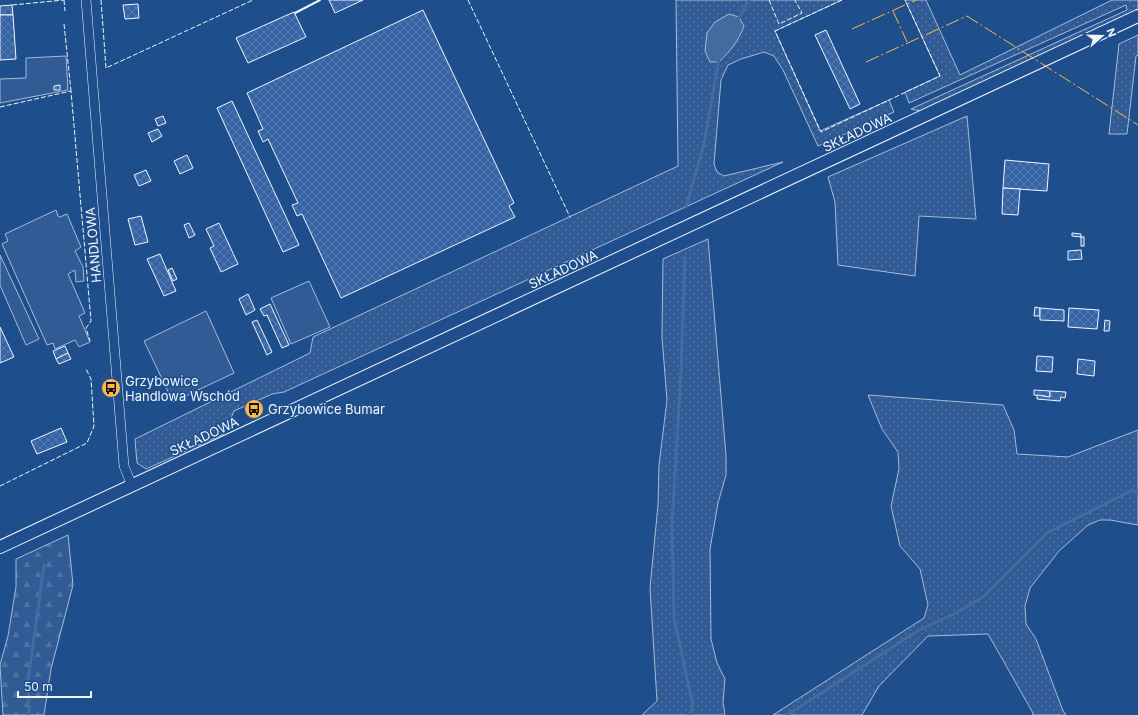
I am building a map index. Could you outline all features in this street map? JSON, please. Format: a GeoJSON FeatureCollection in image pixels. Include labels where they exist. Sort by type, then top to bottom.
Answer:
{"type":"FeatureCollection","features":[{"type":"Feature","properties":{"kind":"main road","name":"SKŁADOWA"},"geometry":{"type":"LineString","coordinates":[[0,547],[1138,16]]}},
{"type":"Feature","properties":{"kind":"street","name":"HANDLOWA"},"geometry":{"type":"LineString","coordinates":[[86,0],[124,466],[132,486]]}},
{"type":"Feature","properties":{"kind":"green space"},"geometry":{"type":"Polygon","coordinates":[[[676,0],[842,0],[775,31],[820,131],[889,100],[894,112],[818,146],[783,70],[774,56],[764,52],[741,59],[728,65],[721,80],[714,164],[717,172],[724,176],[783,162],[284,392],[272,394],[234,411],[224,434],[146,469],[137,463],[135,439],[310,353],[313,337],[678,166],[676,0]]]}},
{"type":"Feature","properties":{"kind":"green space"},"geometry":{"type":"Polygon","coordinates":[[[905,0],[926,0],[960,75],[1112,0],[1138,0],[1138,9],[921,111],[911,109],[1127,10],[1126,5],[909,103],[905,92],[940,76],[905,0]]]}},
{"type":"Feature","properties":{"kind":"green space"},"geometry":{"type":"Polygon","coordinates":[[[1138,35],[1138,55],[1136,56],[1127,134],[1109,134],[1119,44],[1138,35]]]}},
{"type":"Feature","properties":{"kind":"green space"},"geometry":{"type":"Polygon","coordinates":[[[967,116],[976,219],[919,216],[915,276],[838,265],[835,202],[828,177],[967,116]]]}},
{"type":"Feature","properties":{"kind":"green space"},"geometry":{"type":"Polygon","coordinates":[[[708,239],[726,456],[726,475],[718,503],[710,549],[711,639],[717,663],[725,679],[723,702],[725,715],[642,715],[657,701],[650,588],[658,505],[659,465],[667,400],[662,337],[663,259],[708,239]]]}},
{"type":"Feature","properties":{"kind":"green space"},"geometry":{"type":"Polygon","coordinates":[[[868,395],[1003,405],[1014,430],[1017,454],[1068,457],[1138,430],[1138,525],[1110,520],[1100,520],[1088,525],[1059,551],[1030,588],[1025,606],[1026,624],[1036,639],[1063,711],[1066,715],[1032,715],[1033,713],[988,634],[928,636],[879,686],[862,715],[773,715],[924,618],[928,605],[920,569],[900,546],[891,506],[899,469],[898,452],[882,429],[868,395]]]}},
{"type":"Feature","properties":{"kind":"green space"},"geometry":{"type":"Polygon","coordinates":[[[68,535],[73,585],[51,669],[44,715],[3,715],[0,665],[8,636],[16,587],[16,559],[68,535]]]}},
{"type":"Feature","properties":{"kind":"shaded area"},"geometry":{"type":"Polygon","coordinates":[[[729,14],[739,17],[744,26],[742,32],[731,50],[719,62],[710,62],[705,51],[707,33],[715,22],[729,14]]]}},
{"type":"Feature","properties":{"kind":"shaded area"},"geometry":{"type":"Polygon","coordinates":[[[66,56],[68,90],[0,103],[0,79],[26,78],[26,58],[66,56]]]}},
{"type":"Feature","properties":{"kind":"shaded area"},"geometry":{"type":"Polygon","coordinates":[[[56,210],[58,216],[60,217],[67,214],[81,247],[75,251],[83,267],[84,281],[76,282],[75,270],[68,274],[85,313],[79,316],[90,342],[79,347],[75,340],[55,349],[53,343],[47,345],[2,244],[8,241],[5,234],[56,210]]]}},
{"type":"Feature","properties":{"kind":"shaded area"},"geometry":{"type":"Polygon","coordinates":[[[0,255],[39,339],[26,345],[0,285],[0,255]]]}},
{"type":"Feature","properties":{"kind":"shaded area"},"geometry":{"type":"Polygon","coordinates":[[[309,281],[330,327],[291,344],[271,298],[309,281]]]}},
{"type":"Feature","properties":{"kind":"shaded area"},"geometry":{"type":"Polygon","coordinates":[[[206,311],[234,373],[173,402],[144,341],[206,311]]]}},
{"type":"Feature","properties":{"kind":"building"},"geometry":{"type":"Polygon","coordinates":[[[329,0],[363,0],[335,13],[329,0]]]}},
{"type":"Feature","properties":{"kind":"building"},"geometry":{"type":"Polygon","coordinates":[[[138,4],[139,18],[125,19],[123,5],[138,4]]]}},
{"type":"Feature","properties":{"kind":"building"},"geometry":{"type":"Polygon","coordinates":[[[12,5],[13,15],[0,15],[0,6],[12,5]]]}},
{"type":"Feature","properties":{"kind":"building"},"geometry":{"type":"Polygon","coordinates":[[[423,10],[514,203],[509,206],[515,217],[341,298],[302,214],[297,216],[292,205],[298,203],[268,139],[263,142],[258,131],[263,129],[247,93],[423,10]]]}},
{"type":"Feature","properties":{"kind":"building"},"geometry":{"type":"Polygon","coordinates":[[[294,12],[306,37],[248,63],[236,38],[294,12]]]}},
{"type":"Feature","properties":{"kind":"building"},"geometry":{"type":"Polygon","coordinates":[[[0,15],[13,15],[16,59],[0,60],[0,15]]]}},
{"type":"Feature","properties":{"kind":"building"},"geometry":{"type":"Polygon","coordinates":[[[826,30],[860,104],[850,109],[815,35],[826,30]]]}},
{"type":"Feature","properties":{"kind":"building"},"geometry":{"type":"Polygon","coordinates":[[[60,85],[60,90],[54,90],[54,86],[60,85]]]}},
{"type":"Feature","properties":{"kind":"building"},"geometry":{"type":"Polygon","coordinates":[[[232,101],[299,245],[283,252],[217,108],[232,101]]]}},
{"type":"Feature","properties":{"kind":"building"},"geometry":{"type":"Polygon","coordinates":[[[163,116],[166,123],[158,126],[155,119],[163,116]]]}},
{"type":"Feature","properties":{"kind":"building"},"geometry":{"type":"Polygon","coordinates":[[[158,129],[162,136],[152,142],[148,133],[158,129]]]}},
{"type":"Feature","properties":{"kind":"building"},"geometry":{"type":"Polygon","coordinates":[[[187,155],[193,168],[180,174],[174,161],[187,155]]]}},
{"type":"Feature","properties":{"kind":"building"},"geometry":{"type":"Polygon","coordinates":[[[1005,160],[1049,164],[1047,191],[1003,188],[1005,160]]]}},
{"type":"Feature","properties":{"kind":"building"},"geometry":{"type":"Polygon","coordinates":[[[146,170],[151,181],[139,186],[134,175],[146,170]]]}},
{"type":"Feature","properties":{"kind":"building"},"geometry":{"type":"Polygon","coordinates":[[[1003,188],[1020,189],[1018,215],[1002,214],[1003,188]]]}},
{"type":"Feature","properties":{"kind":"building"},"geometry":{"type":"Polygon","coordinates":[[[141,216],[148,242],[135,245],[128,219],[141,216]]]}},
{"type":"Feature","properties":{"kind":"building"},"geometry":{"type":"Polygon","coordinates":[[[189,223],[195,235],[189,238],[184,225],[189,223]]]}},
{"type":"Feature","properties":{"kind":"building"},"geometry":{"type":"Polygon","coordinates":[[[219,223],[238,264],[221,272],[210,248],[214,246],[206,229],[219,223]]]}},
{"type":"Feature","properties":{"kind":"building"},"geometry":{"type":"Polygon","coordinates":[[[1072,233],[1081,234],[1081,237],[1072,236],[1072,233]]]}},
{"type":"Feature","properties":{"kind":"building"},"geometry":{"type":"Polygon","coordinates":[[[1081,237],[1084,237],[1084,246],[1081,246],[1081,237]]]}},
{"type":"Feature","properties":{"kind":"building"},"geometry":{"type":"Polygon","coordinates":[[[1081,250],[1082,259],[1068,260],[1068,251],[1081,250]]]}},
{"type":"Feature","properties":{"kind":"building"},"geometry":{"type":"Polygon","coordinates":[[[160,254],[176,291],[164,296],[147,259],[160,254]]]}},
{"type":"Feature","properties":{"kind":"building"},"geometry":{"type":"Polygon","coordinates":[[[172,268],[177,279],[173,281],[168,270],[172,268]]]}},
{"type":"Feature","properties":{"kind":"building"},"geometry":{"type":"Polygon","coordinates":[[[248,294],[255,310],[246,315],[239,299],[248,294]]]}},
{"type":"Feature","properties":{"kind":"building"},"geometry":{"type":"Polygon","coordinates":[[[270,304],[289,345],[282,348],[267,315],[264,316],[260,309],[270,304]]]}},
{"type":"Feature","properties":{"kind":"building"},"geometry":{"type":"Polygon","coordinates":[[[1035,307],[1040,308],[1040,316],[1034,316],[1035,307]]]}},
{"type":"Feature","properties":{"kind":"building"},"geometry":{"type":"Polygon","coordinates":[[[1040,308],[1064,310],[1064,321],[1040,320],[1040,308]]]}},
{"type":"Feature","properties":{"kind":"building"},"geometry":{"type":"Polygon","coordinates":[[[1069,308],[1099,310],[1097,329],[1068,327],[1069,308]]]}},
{"type":"Feature","properties":{"kind":"building"},"geometry":{"type":"Polygon","coordinates":[[[257,320],[272,352],[267,355],[252,322],[257,320]]]}},
{"type":"Feature","properties":{"kind":"building"},"geometry":{"type":"Polygon","coordinates":[[[1105,320],[1110,321],[1109,331],[1104,331],[1105,320]]]}},
{"type":"Feature","properties":{"kind":"building"},"geometry":{"type":"Polygon","coordinates":[[[0,327],[14,357],[0,363],[0,327]]]}},
{"type":"Feature","properties":{"kind":"building"},"geometry":{"type":"Polygon","coordinates":[[[65,346],[68,353],[56,359],[53,351],[65,346]]]}},
{"type":"Feature","properties":{"kind":"building"},"geometry":{"type":"Polygon","coordinates":[[[68,353],[71,359],[59,364],[56,359],[68,353]]]}},
{"type":"Feature","properties":{"kind":"building"},"geometry":{"type":"Polygon","coordinates":[[[1037,356],[1053,357],[1052,372],[1036,371],[1037,356]]]}},
{"type":"Feature","properties":{"kind":"building"},"geometry":{"type":"Polygon","coordinates":[[[1078,359],[1095,361],[1094,376],[1077,374],[1078,359]]]}},
{"type":"Feature","properties":{"kind":"building"},"geometry":{"type":"Polygon","coordinates":[[[1034,390],[1050,391],[1050,397],[1034,395],[1034,390]]]}},
{"type":"Feature","properties":{"kind":"building"},"geometry":{"type":"Polygon","coordinates":[[[1050,391],[1066,392],[1065,398],[1061,397],[1060,401],[1037,399],[1037,395],[1050,397],[1050,391]]]}},
{"type":"Feature","properties":{"kind":"building"},"geometry":{"type":"Polygon","coordinates":[[[61,428],[67,442],[37,454],[31,441],[61,428]]]}},
{"type":"Feature","properties":{"kind":"waterway"},"geometry":{"type":"LineString","coordinates":[[738,19],[749,0]]}},
{"type":"Feature","properties":{"kind":"waterway"},"geometry":{"type":"LineString","coordinates":[[686,207],[704,144],[719,58]]}},
{"type":"Feature","properties":{"kind":"waterway"},"geometry":{"type":"LineString","coordinates":[[685,257],[681,372],[672,524],[674,618],[693,706],[689,715]]}},
{"type":"Feature","properties":{"kind":"waterway"},"geometry":{"type":"LineString","coordinates":[[787,715],[919,630],[956,613],[983,597],[1047,533],[1133,490],[1138,493]]}},
{"type":"Feature","properties":{"kind":"waterway"},"geometry":{"type":"LineString","coordinates":[[29,715],[28,681],[44,565]]}},
{"type":"Feature","properties":{"kind":"fence"},"geometry":{"type":"LineString","coordinates":[[64,0],[65,11]]}},
{"type":"Feature","properties":{"kind":"fence"},"geometry":{"type":"LineString","coordinates":[[12,5],[64,0]]}},
{"type":"Feature","properties":{"kind":"fence"},"geometry":{"type":"LineString","coordinates":[[101,0],[106,68],[253,0]]}},
{"type":"Feature","properties":{"kind":"fence"},"geometry":{"type":"LineString","coordinates":[[468,0],[570,217]]}},
{"type":"Feature","properties":{"kind":"fence"},"geometry":{"type":"LineString","coordinates":[[769,0],[779,24],[802,13],[795,0]]}},
{"type":"Feature","properties":{"kind":"fence"},"geometry":{"type":"LineString","coordinates":[[842,0],[775,31],[821,132],[940,76],[905,0]]}},
{"type":"Feature","properties":{"kind":"fence"},"geometry":{"type":"LineString","coordinates":[[64,24],[71,91]]}},
{"type":"Feature","properties":{"kind":"fence"},"geometry":{"type":"LineString","coordinates":[[0,107],[71,91],[91,321],[86,328],[90,341]]}},
{"type":"Feature","properties":{"kind":"fence"},"geometry":{"type":"LineString","coordinates":[[0,486],[87,443],[94,426],[91,379],[86,369]]}},
{"type":"Feature","properties":{"kind":"wall"},"geometry":{"type":"LineString","coordinates":[[295,13],[320,0]]}},
{"type":"Feature","properties":{"kind":"power"},"geometry":{"type":"LineString","coordinates":[[852,29],[916,0]]}},
{"type":"Feature","properties":{"kind":"power"},"geometry":{"type":"LineString","coordinates":[[893,11],[907,42]]}},
{"type":"Feature","properties":{"kind":"power"},"geometry":{"type":"LineString","coordinates":[[866,62],[967,16],[1138,125]]}},
{"type":"Feature","properties":{"kind":"place","name":"Grzybowice Handlowa Wschód"},"geometry":{"type":"Point","coordinates":[111,388]}},
{"type":"Feature","properties":{"kind":"place","name":"Grzybowice Bumar"},"geometry":{"type":"Point","coordinates":[254,409]}}]}
